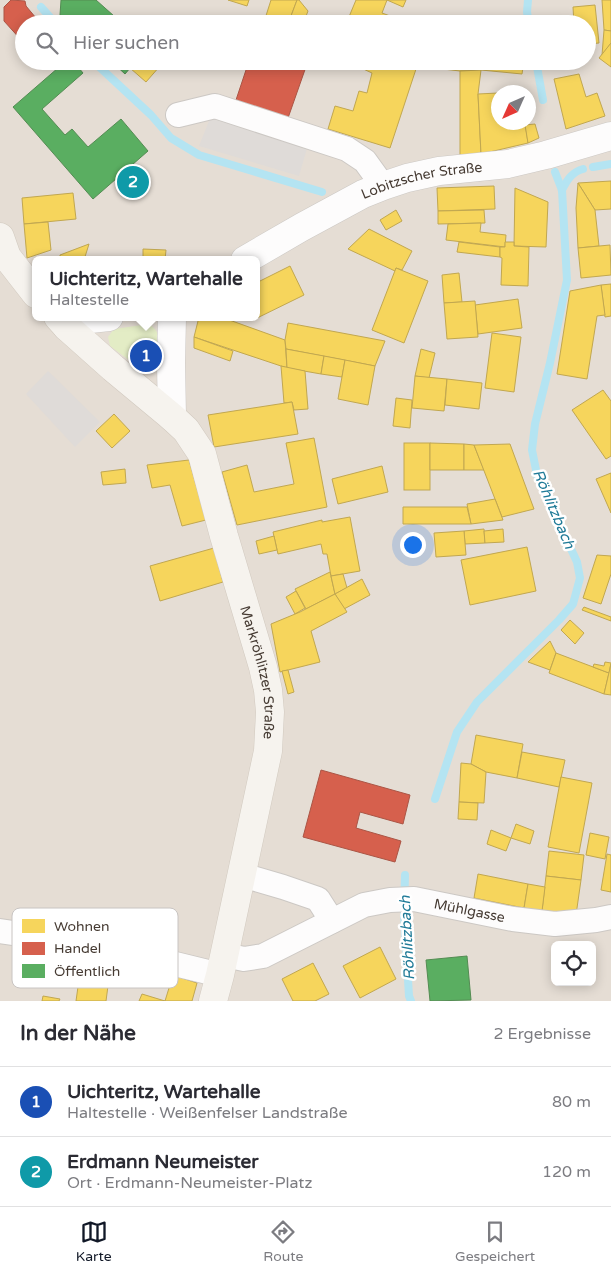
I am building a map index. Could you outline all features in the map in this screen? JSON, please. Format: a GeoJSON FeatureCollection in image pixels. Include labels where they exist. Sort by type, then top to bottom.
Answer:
{"type":"FeatureCollection","features":[{"type":"Feature","properties":{"kind":"main road"},"geometry":{"type":"LineString","coordinates":[[0,237],[7,257],[32,289]]}},
{"type":"Feature","properties":{"kind":"main road","name":"Markröhlitzer Straße"},"geometry":{"type":"LineString","coordinates":[[62,322],[186,430],[202,454],[263,667],[270,712],[268,752],[213,1001]]}},
{"type":"Feature","properties":{"kind":"street"},"geometry":{"type":"LineString","coordinates":[[178,115],[214,106],[347,149],[366,161],[383,186]]}},
{"type":"Feature","properties":{"kind":"street","name":"Lobitzscher Straße"},"geometry":{"type":"LineString","coordinates":[[251,256],[354,199],[383,186],[407,178],[439,171],[508,164],[611,136]]}},
{"type":"Feature","properties":{"kind":"street"},"geometry":{"type":"LineString","coordinates":[[172,321],[172,417]]}},
{"type":"Feature","properties":{"kind":"street"},"geometry":{"type":"LineString","coordinates":[[242,875],[318,899],[332,921]]}},
{"type":"Feature","properties":{"kind":"street","name":"Mühlgasse"},"geometry":{"type":"LineString","coordinates":[[178,962],[222,965],[263,956],[364,905],[390,900],[414,899],[513,919],[555,924],[611,917]]}},
{"type":"Feature","properties":{"kind":"shaded area"},"geometry":{"type":"Polygon","coordinates":[[[0,0],[611,0],[611,1001],[0,1001],[0,0]]]}},
{"type":"Feature","properties":{"kind":"shaded area"},"geometry":{"type":"Polygon","coordinates":[[[215,106],[310,138],[299,176],[199,146],[215,106]]]}},
{"type":"Feature","properties":{"kind":"shaded area"},"geometry":{"type":"Polygon","coordinates":[[[48,371],[100,422],[75,447],[26,394],[48,371]]]}},
{"type":"Feature","properties":{"kind":"green space"},"geometry":{"type":"Polygon","coordinates":[[[149,324],[156,331],[160,343],[159,358],[150,366],[137,366],[110,346],[108,337],[114,329],[149,324]]]}},
{"type":"Feature","properties":{"kind":"building: Wohnen"},"geometry":{"type":"Polygon","coordinates":[[[228,0],[249,0],[247,6],[228,0]]]}},
{"type":"Feature","properties":{"kind":"building: Wohnen"},"geometry":{"type":"Polygon","coordinates":[[[271,0],[297,0],[291,15],[266,15],[271,0]]]}},
{"type":"Feature","properties":{"kind":"building: Wohnen"},"geometry":{"type":"Polygon","coordinates":[[[297,0],[308,11],[306,15],[291,15],[297,0]]]}},
{"type":"Feature","properties":{"kind":"building: Wohnen"},"geometry":{"type":"Polygon","coordinates":[[[356,0],[387,0],[382,13],[387,15],[350,15],[356,0]]]}},
{"type":"Feature","properties":{"kind":"building: Wohnen"},"geometry":{"type":"Polygon","coordinates":[[[387,0],[406,0],[403,7],[387,0]]]}},
{"type":"Feature","properties":{"kind":"building: Wohnen"},"geometry":{"type":"Polygon","coordinates":[[[602,0],[611,0],[611,31],[604,30],[602,0]]]}},
{"type":"Feature","properties":{"kind":"building: Wohnen"},"geometry":{"type":"Polygon","coordinates":[[[595,5],[599,43],[596,43],[596,15],[573,15],[573,7],[595,5]]]}},
{"type":"Feature","properties":{"kind":"building: Wohnen"},"geometry":{"type":"Polygon","coordinates":[[[604,30],[611,31],[611,43],[602,55],[604,30]]]}},
{"type":"Feature","properties":{"kind":"building: Wohnen"},"geometry":{"type":"Polygon","coordinates":[[[611,43],[611,67],[599,58],[611,43]]]}},
{"type":"Feature","properties":{"kind":"building: Wohnen"},"geometry":{"type":"Polygon","coordinates":[[[132,70],[156,70],[146,82],[132,70]]]}},
{"type":"Feature","properties":{"kind":"building: Wohnen"},"geometry":{"type":"Polygon","coordinates":[[[366,70],[416,70],[390,148],[328,129],[335,106],[353,111],[359,91],[367,93],[372,73],[366,70]]]}},
{"type":"Feature","properties":{"kind":"building: Wohnen"},"geometry":{"type":"Polygon","coordinates":[[[481,70],[523,70],[522,74],[481,70]]]}},
{"type":"Feature","properties":{"kind":"building: Wohnen"},"geometry":{"type":"Polygon","coordinates":[[[481,70],[478,94],[481,154],[460,156],[460,71],[481,70]]]}},
{"type":"Feature","properties":{"kind":"building: Wohnen"},"geometry":{"type":"Polygon","coordinates":[[[579,74],[586,97],[597,93],[605,116],[566,129],[554,79],[579,74]]]}},
{"type":"Feature","properties":{"kind":"building: Wohnen"},"geometry":{"type":"Polygon","coordinates":[[[491,93],[491,130],[526,130],[528,143],[481,154],[478,94],[491,93]]]}},
{"type":"Feature","properties":{"kind":"building: Wohnen"},"geometry":{"type":"Polygon","coordinates":[[[536,128],[539,138],[528,143],[526,130],[536,130],[536,128]]]}},
{"type":"Feature","properties":{"kind":"building: Wohnen"},"geometry":{"type":"Polygon","coordinates":[[[611,181],[611,209],[595,210],[578,183],[611,181]]]}},
{"type":"Feature","properties":{"kind":"building: Wohnen"},"geometry":{"type":"Polygon","coordinates":[[[578,183],[595,210],[599,246],[578,248],[576,208],[578,183]]]}},
{"type":"Feature","properties":{"kind":"building: Wohnen"},"geometry":{"type":"Polygon","coordinates":[[[494,186],[495,209],[438,211],[437,188],[494,186]]]}},
{"type":"Feature","properties":{"kind":"building: Wohnen"},"geometry":{"type":"Polygon","coordinates":[[[515,188],[548,202],[546,247],[514,246],[515,188]]]}},
{"type":"Feature","properties":{"kind":"building: Wohnen"},"geometry":{"type":"Polygon","coordinates":[[[73,193],[76,219],[24,224],[22,198],[73,193]]]}},
{"type":"Feature","properties":{"kind":"building: Wohnen"},"geometry":{"type":"Polygon","coordinates":[[[396,210],[402,221],[386,230],[380,220],[396,210]]]}},
{"type":"Feature","properties":{"kind":"building: Wohnen"},"geometry":{"type":"Polygon","coordinates":[[[484,210],[485,223],[438,224],[438,211],[484,210]]]}},
{"type":"Feature","properties":{"kind":"building: Wohnen"},"geometry":{"type":"Polygon","coordinates":[[[48,222],[51,250],[27,258],[24,224],[48,222]]]}},
{"type":"Feature","properties":{"kind":"building: Wohnen"},"geometry":{"type":"Polygon","coordinates":[[[481,223],[480,232],[506,235],[505,247],[446,240],[448,224],[481,223]]]}},
{"type":"Feature","properties":{"kind":"building: Wohnen"},"geometry":{"type":"Polygon","coordinates":[[[369,229],[412,251],[402,270],[396,268],[395,271],[348,249],[369,229]]]}},
{"type":"Feature","properties":{"kind":"building: Wohnen"},"geometry":{"type":"Polygon","coordinates":[[[459,242],[500,247],[500,257],[457,252],[459,242]]]}},
{"type":"Feature","properties":{"kind":"building: Wohnen"},"geometry":{"type":"Polygon","coordinates":[[[505,242],[514,242],[514,246],[529,247],[528,286],[501,285],[502,258],[500,257],[500,247],[505,247],[505,242]]]}},
{"type":"Feature","properties":{"kind":"building: Wohnen"},"geometry":{"type":"Polygon","coordinates":[[[89,244],[85,256],[60,255],[89,244]]]}},
{"type":"Feature","properties":{"kind":"building: Wohnen"},"geometry":{"type":"Polygon","coordinates":[[[610,245],[611,275],[581,278],[578,248],[610,245]]]}},
{"type":"Feature","properties":{"kind":"building: Wohnen"},"geometry":{"type":"Polygon","coordinates":[[[143,249],[166,250],[165,256],[143,256],[143,249]]]}},
{"type":"Feature","properties":{"kind":"building: Wohnen"},"geometry":{"type":"Polygon","coordinates":[[[290,266],[304,295],[260,317],[260,281],[290,266]]]}},
{"type":"Feature","properties":{"kind":"building: Wohnen"},"geometry":{"type":"Polygon","coordinates":[[[396,268],[428,281],[404,343],[372,330],[396,268]]]}},
{"type":"Feature","properties":{"kind":"building: Wohnen"},"geometry":{"type":"Polygon","coordinates":[[[459,273],[462,302],[444,303],[442,275],[459,273]]]}},
{"type":"Feature","properties":{"kind":"building: Wohnen"},"geometry":{"type":"Polygon","coordinates":[[[611,284],[611,316],[605,317],[601,285],[611,284]]]}},
{"type":"Feature","properties":{"kind":"building: Wohnen"},"geometry":{"type":"Polygon","coordinates":[[[601,285],[605,315],[597,316],[587,379],[557,374],[570,291],[601,285]]]}},
{"type":"Feature","properties":{"kind":"building: Wohnen"},"geometry":{"type":"Polygon","coordinates":[[[518,299],[522,328],[478,334],[475,305],[518,299]]]}},
{"type":"Feature","properties":{"kind":"building: Wohnen"},"geometry":{"type":"Polygon","coordinates":[[[475,301],[478,337],[447,339],[444,303],[475,301]]]}},
{"type":"Feature","properties":{"kind":"building: Wohnen"},"geometry":{"type":"Polygon","coordinates":[[[198,321],[232,321],[285,340],[287,368],[194,337],[198,321]]]}},
{"type":"Feature","properties":{"kind":"building: Wohnen"},"geometry":{"type":"Polygon","coordinates":[[[288,323],[385,341],[375,366],[286,349],[285,340],[288,323]]]}},
{"type":"Feature","properties":{"kind":"building: Wohnen"},"geometry":{"type":"Polygon","coordinates":[[[492,333],[521,337],[514,392],[485,388],[492,333]]]}},
{"type":"Feature","properties":{"kind":"building: Wohnen"},"geometry":{"type":"Polygon","coordinates":[[[194,337],[233,351],[230,361],[194,348],[194,337]]]}},
{"type":"Feature","properties":{"kind":"building: Wohnen"},"geometry":{"type":"Polygon","coordinates":[[[286,349],[324,356],[321,374],[287,368],[286,349]]]}},
{"type":"Feature","properties":{"kind":"building: Wohnen"},"geometry":{"type":"Polygon","coordinates":[[[421,349],[435,353],[429,378],[415,376],[421,349]]]}},
{"type":"Feature","properties":{"kind":"building: Wohnen"},"geometry":{"type":"Polygon","coordinates":[[[324,356],[345,360],[342,377],[321,374],[324,356]]]}},
{"type":"Feature","properties":{"kind":"building: Wohnen"},"geometry":{"type":"Polygon","coordinates":[[[345,360],[375,366],[368,405],[338,399],[345,360]]]}},
{"type":"Feature","properties":{"kind":"building: Wohnen"},"geometry":{"type":"Polygon","coordinates":[[[281,366],[305,371],[308,409],[294,410],[292,402],[284,403],[281,366]]]}},
{"type":"Feature","properties":{"kind":"building: Wohnen"},"geometry":{"type":"Polygon","coordinates":[[[415,376],[447,379],[444,411],[412,408],[415,376]]]}},
{"type":"Feature","properties":{"kind":"building: Wohnen"},"geometry":{"type":"Polygon","coordinates":[[[447,379],[482,383],[479,409],[445,405],[447,379]]]}},
{"type":"Feature","properties":{"kind":"building: Wohnen"},"geometry":{"type":"Polygon","coordinates":[[[603,390],[611,401],[611,456],[606,459],[572,410],[603,390]]]}},
{"type":"Feature","properties":{"kind":"building: Wohnen"},"geometry":{"type":"Polygon","coordinates":[[[396,398],[412,400],[410,428],[393,426],[396,398]]]}},
{"type":"Feature","properties":{"kind":"building: Wohnen"},"geometry":{"type":"Polygon","coordinates":[[[292,402],[298,434],[214,447],[208,415],[292,402]]]}},
{"type":"Feature","properties":{"kind":"building: Wohnen"},"geometry":{"type":"Polygon","coordinates":[[[114,414],[130,431],[112,448],[96,431],[114,414]]]}},
{"type":"Feature","properties":{"kind":"building: Wohnen"},"geometry":{"type":"Polygon","coordinates":[[[314,438],[327,507],[237,525],[222,472],[247,465],[254,492],[294,484],[286,443],[314,438]]]}},
{"type":"Feature","properties":{"kind":"building: Wohnen"},"geometry":{"type":"Polygon","coordinates":[[[404,443],[430,443],[430,490],[404,490],[404,443]]]}},
{"type":"Feature","properties":{"kind":"building: Wohnen"},"geometry":{"type":"Polygon","coordinates":[[[430,443],[464,444],[464,470],[430,470],[430,443]]]}},
{"type":"Feature","properties":{"kind":"building: Wohnen"},"geometry":{"type":"Polygon","coordinates":[[[464,444],[474,445],[484,470],[464,470],[464,444]]]}},
{"type":"Feature","properties":{"kind":"building: Wohnen"},"geometry":{"type":"Polygon","coordinates":[[[510,444],[534,509],[502,517],[474,445],[510,444]]]}},
{"type":"Feature","properties":{"kind":"building: Wohnen"},"geometry":{"type":"Polygon","coordinates":[[[189,460],[206,520],[182,526],[170,485],[152,488],[147,465],[189,460]]]}},
{"type":"Feature","properties":{"kind":"building: Wohnen"},"geometry":{"type":"Polygon","coordinates":[[[382,466],[388,492],[338,504],[332,479],[382,466]]]}},
{"type":"Feature","properties":{"kind":"building: Wohnen"},"geometry":{"type":"Polygon","coordinates":[[[125,469],[126,483],[103,485],[101,472],[125,469]]]}},
{"type":"Feature","properties":{"kind":"building: Wohnen"},"geometry":{"type":"Polygon","coordinates":[[[611,473],[611,513],[596,479],[611,473]]]}},
{"type":"Feature","properties":{"kind":"building: Wohnen"},"geometry":{"type":"Polygon","coordinates":[[[495,499],[503,520],[471,524],[467,504],[495,499]]]}},
{"type":"Feature","properties":{"kind":"building: Wohnen"},"geometry":{"type":"Polygon","coordinates":[[[403,507],[467,507],[471,524],[403,524],[403,507]]]}},
{"type":"Feature","properties":{"kind":"building: Wohnen"},"geometry":{"type":"Polygon","coordinates":[[[350,517],[360,571],[331,576],[327,554],[323,554],[321,544],[278,554],[273,532],[322,520],[322,522],[350,517]]]}},
{"type":"Feature","properties":{"kind":"building: Wohnen"},"geometry":{"type":"Polygon","coordinates":[[[484,529],[485,543],[465,544],[464,531],[484,529]]]}},
{"type":"Feature","properties":{"kind":"building: Wohnen"},"geometry":{"type":"Polygon","coordinates":[[[503,529],[504,542],[485,543],[484,531],[503,529]]]}},
{"type":"Feature","properties":{"kind":"building: Wohnen"},"geometry":{"type":"Polygon","coordinates":[[[464,531],[466,555],[436,557],[434,533],[464,531]]]}},
{"type":"Feature","properties":{"kind":"building: Wohnen"},"geometry":{"type":"Polygon","coordinates":[[[274,536],[277,550],[259,554],[256,541],[274,536]]]}},
{"type":"Feature","properties":{"kind":"building: Wohnen"},"geometry":{"type":"Polygon","coordinates":[[[527,547],[536,591],[470,605],[461,560],[527,547]]]}},
{"type":"Feature","properties":{"kind":"building: Wohnen"},"geometry":{"type":"Polygon","coordinates":[[[214,548],[223,582],[160,601],[150,566],[214,548]]]}},
{"type":"Feature","properties":{"kind":"building: Wohnen"},"geometry":{"type":"Polygon","coordinates":[[[597,555],[611,556],[611,574],[601,604],[583,598],[597,555]]]}},
{"type":"Feature","properties":{"kind":"building: Wohnen"},"geometry":{"type":"Polygon","coordinates":[[[330,572],[335,594],[306,609],[295,589],[330,572]]]}},
{"type":"Feature","properties":{"kind":"building: Wohnen"},"geometry":{"type":"Polygon","coordinates":[[[343,574],[347,588],[335,594],[331,576],[343,574]]]}},
{"type":"Feature","properties":{"kind":"building: Wohnen"},"geometry":{"type":"Polygon","coordinates":[[[362,579],[370,595],[344,609],[335,594],[362,579]]]}},
{"type":"Feature","properties":{"kind":"building: Wohnen"},"geometry":{"type":"Polygon","coordinates":[[[296,591],[305,608],[295,614],[286,597],[296,591]]]}},
{"type":"Feature","properties":{"kind":"building: Wohnen"},"geometry":{"type":"Polygon","coordinates":[[[335,594],[347,612],[311,631],[320,662],[280,672],[271,624],[335,594]]]}},
{"type":"Feature","properties":{"kind":"building: Wohnen"},"geometry":{"type":"Polygon","coordinates":[[[584,607],[611,617],[611,621],[582,610],[584,607]]]}},
{"type":"Feature","properties":{"kind":"building: Wohnen"},"geometry":{"type":"Polygon","coordinates":[[[570,620],[584,633],[575,644],[561,630],[570,620]]]}},
{"type":"Feature","properties":{"kind":"building: Wohnen"},"geometry":{"type":"Polygon","coordinates":[[[550,641],[556,653],[550,670],[528,662],[550,641]]]}},
{"type":"Feature","properties":{"kind":"building: Wohnen"},"geometry":{"type":"Polygon","coordinates":[[[556,653],[609,673],[604,694],[549,673],[556,653]]]}},
{"type":"Feature","properties":{"kind":"building: Wohnen"},"geometry":{"type":"Polygon","coordinates":[[[605,662],[611,663],[609,673],[593,667],[594,664],[604,666],[605,662]]]}},
{"type":"Feature","properties":{"kind":"building: Wohnen"},"geometry":{"type":"Polygon","coordinates":[[[611,664],[611,695],[604,694],[611,664]]]}},
{"type":"Feature","properties":{"kind":"building: Wohnen"},"geometry":{"type":"Polygon","coordinates":[[[288,670],[294,692],[288,694],[282,671],[288,670]]]}},
{"type":"Feature","properties":{"kind":"building: Wohnen"},"geometry":{"type":"Polygon","coordinates":[[[476,735],[523,744],[517,778],[486,772],[471,764],[476,735]]]}},
{"type":"Feature","properties":{"kind":"building: Wohnen"},"geometry":{"type":"Polygon","coordinates":[[[522,752],[565,760],[559,787],[517,778],[522,752]]]}},
{"type":"Feature","properties":{"kind":"building: Wohnen"},"geometry":{"type":"Polygon","coordinates":[[[461,763],[471,764],[486,772],[484,803],[459,802],[461,763]]]}},
{"type":"Feature","properties":{"kind":"building: Wohnen"},"geometry":{"type":"Polygon","coordinates":[[[561,777],[592,783],[579,853],[548,847],[561,777]]]}},
{"type":"Feature","properties":{"kind":"building: Wohnen"},"geometry":{"type":"Polygon","coordinates":[[[459,802],[478,803],[477,820],[458,819],[459,802]]]}},
{"type":"Feature","properties":{"kind":"building: Wohnen"},"geometry":{"type":"Polygon","coordinates":[[[516,824],[534,831],[530,844],[511,838],[516,824]]]}},
{"type":"Feature","properties":{"kind":"building: Wohnen"},"geometry":{"type":"Polygon","coordinates":[[[491,830],[511,838],[506,851],[487,844],[491,830]]]}},
{"type":"Feature","properties":{"kind":"building: Wohnen"},"geometry":{"type":"Polygon","coordinates":[[[590,833],[609,837],[605,859],[586,855],[590,833]]]}},
{"type":"Feature","properties":{"kind":"building: Wohnen"},"geometry":{"type":"Polygon","coordinates":[[[549,851],[584,855],[581,880],[546,876],[549,851]]]}},
{"type":"Feature","properties":{"kind":"building: Wohnen"},"geometry":{"type":"Polygon","coordinates":[[[607,854],[611,855],[611,892],[601,890],[607,854]]]}},
{"type":"Feature","properties":{"kind":"building: Wohnen"},"geometry":{"type":"Polygon","coordinates":[[[478,874],[528,884],[524,908],[474,898],[478,874]]]}},
{"type":"Feature","properties":{"kind":"building: Wohnen"},"geometry":{"type":"Polygon","coordinates":[[[546,876],[581,880],[576,915],[542,911],[546,876]]]}},
{"type":"Feature","properties":{"kind":"building: Wohnen"},"geometry":{"type":"Polygon","coordinates":[[[528,884],[545,887],[542,911],[524,908],[528,884]]]}},
{"type":"Feature","properties":{"kind":"building: Wohnen"},"geometry":{"type":"Polygon","coordinates":[[[380,947],[396,979],[360,998],[343,966],[380,947]]]}},
{"type":"Feature","properties":{"kind":"building: Wohnen"},"geometry":{"type":"Polygon","coordinates":[[[313,963],[329,994],[315,1001],[293,1001],[282,979],[313,963]]]}},
{"type":"Feature","properties":{"kind":"building: Wohnen"},"geometry":{"type":"Polygon","coordinates":[[[178,977],[197,983],[192,1001],[165,1001],[169,988],[178,988],[178,977]]]}},
{"type":"Feature","properties":{"kind":"building: Wohnen"},"geometry":{"type":"Polygon","coordinates":[[[78,988],[108,988],[106,1001],[76,1001],[78,988]]]}},
{"type":"Feature","properties":{"kind":"building: Wohnen"},"geometry":{"type":"Polygon","coordinates":[[[142,994],[165,1001],[139,1001],[142,994]]]}},
{"type":"Feature","properties":{"kind":"building: Wohnen"},"geometry":{"type":"Polygon","coordinates":[[[43,996],[60,999],[59,1001],[42,1001],[43,996]]]}},
{"type":"Feature","properties":{"kind":"building: Handel"},"geometry":{"type":"Polygon","coordinates":[[[11,0],[25,1],[26,6],[34,15],[15,15],[15,33],[4,21],[4,7],[11,0]]]}},
{"type":"Feature","properties":{"kind":"building: Handel"},"geometry":{"type":"Polygon","coordinates":[[[246,70],[305,70],[288,118],[236,100],[246,70]]]}},
{"type":"Feature","properties":{"kind":"building: Handel"},"geometry":{"type":"Polygon","coordinates":[[[321,770],[410,795],[403,824],[360,812],[356,828],[401,841],[395,862],[303,837],[321,770]]]}},
{"type":"Feature","properties":{"kind":"building: Öffentlich"},"geometry":{"type":"Polygon","coordinates":[[[61,0],[96,0],[113,15],[60,15],[61,0]]]}},
{"type":"Feature","properties":{"kind":"building: Öffentlich"},"geometry":{"type":"Polygon","coordinates":[[[56,70],[80,70],[83,73],[42,109],[65,135],[72,129],[88,147],[121,119],[148,151],[93,199],[13,107],[56,70]]]}},
{"type":"Feature","properties":{"kind":"building: Öffentlich"},"geometry":{"type":"Polygon","coordinates":[[[467,956],[471,1000],[430,1001],[426,960],[467,956]]]}},
{"type":"Feature","properties":{"kind":"waterway","name":"Röhlitzbach"},"geometry":{"type":"LineString","coordinates":[[528,0],[528,15]]}},
{"type":"Feature","properties":{"kind":"waterway"},"geometry":{"type":"LineString","coordinates":[[41,7],[48,15]]}},
{"type":"Feature","properties":{"kind":"waterway"},"geometry":{"type":"LineString","coordinates":[[103,70],[151,115],[171,138],[199,155],[322,192]]}},
{"type":"Feature","properties":{"kind":"waterway","name":"Röhlitzbach"},"geometry":{"type":"LineString","coordinates":[[538,70],[543,100]]}},
{"type":"Feature","properties":{"kind":"waterway"},"geometry":{"type":"LineString","coordinates":[[593,167],[611,164]]}},
{"type":"Feature","properties":{"kind":"waterway"},"geometry":{"type":"LineString","coordinates":[[562,190],[570,177],[583,169]]}},
{"type":"Feature","properties":{"kind":"waterway","name":"Röhlitzbach"},"geometry":{"type":"LineString","coordinates":[[435,799],[457,732],[477,702],[573,604],[580,578],[577,562],[537,475],[532,450],[535,424],[567,280],[562,190],[555,172]]}},
{"type":"Feature","properties":{"kind":"waterway","name":"Röhlitzbach"},"geometry":{"type":"LineString","coordinates":[[405,875],[404,914],[409,996],[411,1001]]}},
{"type":"Feature","properties":{"kind":"place","name":"Erdmann Neumeister"},"geometry":{"type":"Point","coordinates":[133,182]}},
{"type":"Feature","properties":{"kind":"place","name":"Uichteritz, Wartehalle"},"geometry":{"type":"Point","coordinates":[146,356]}}]}
